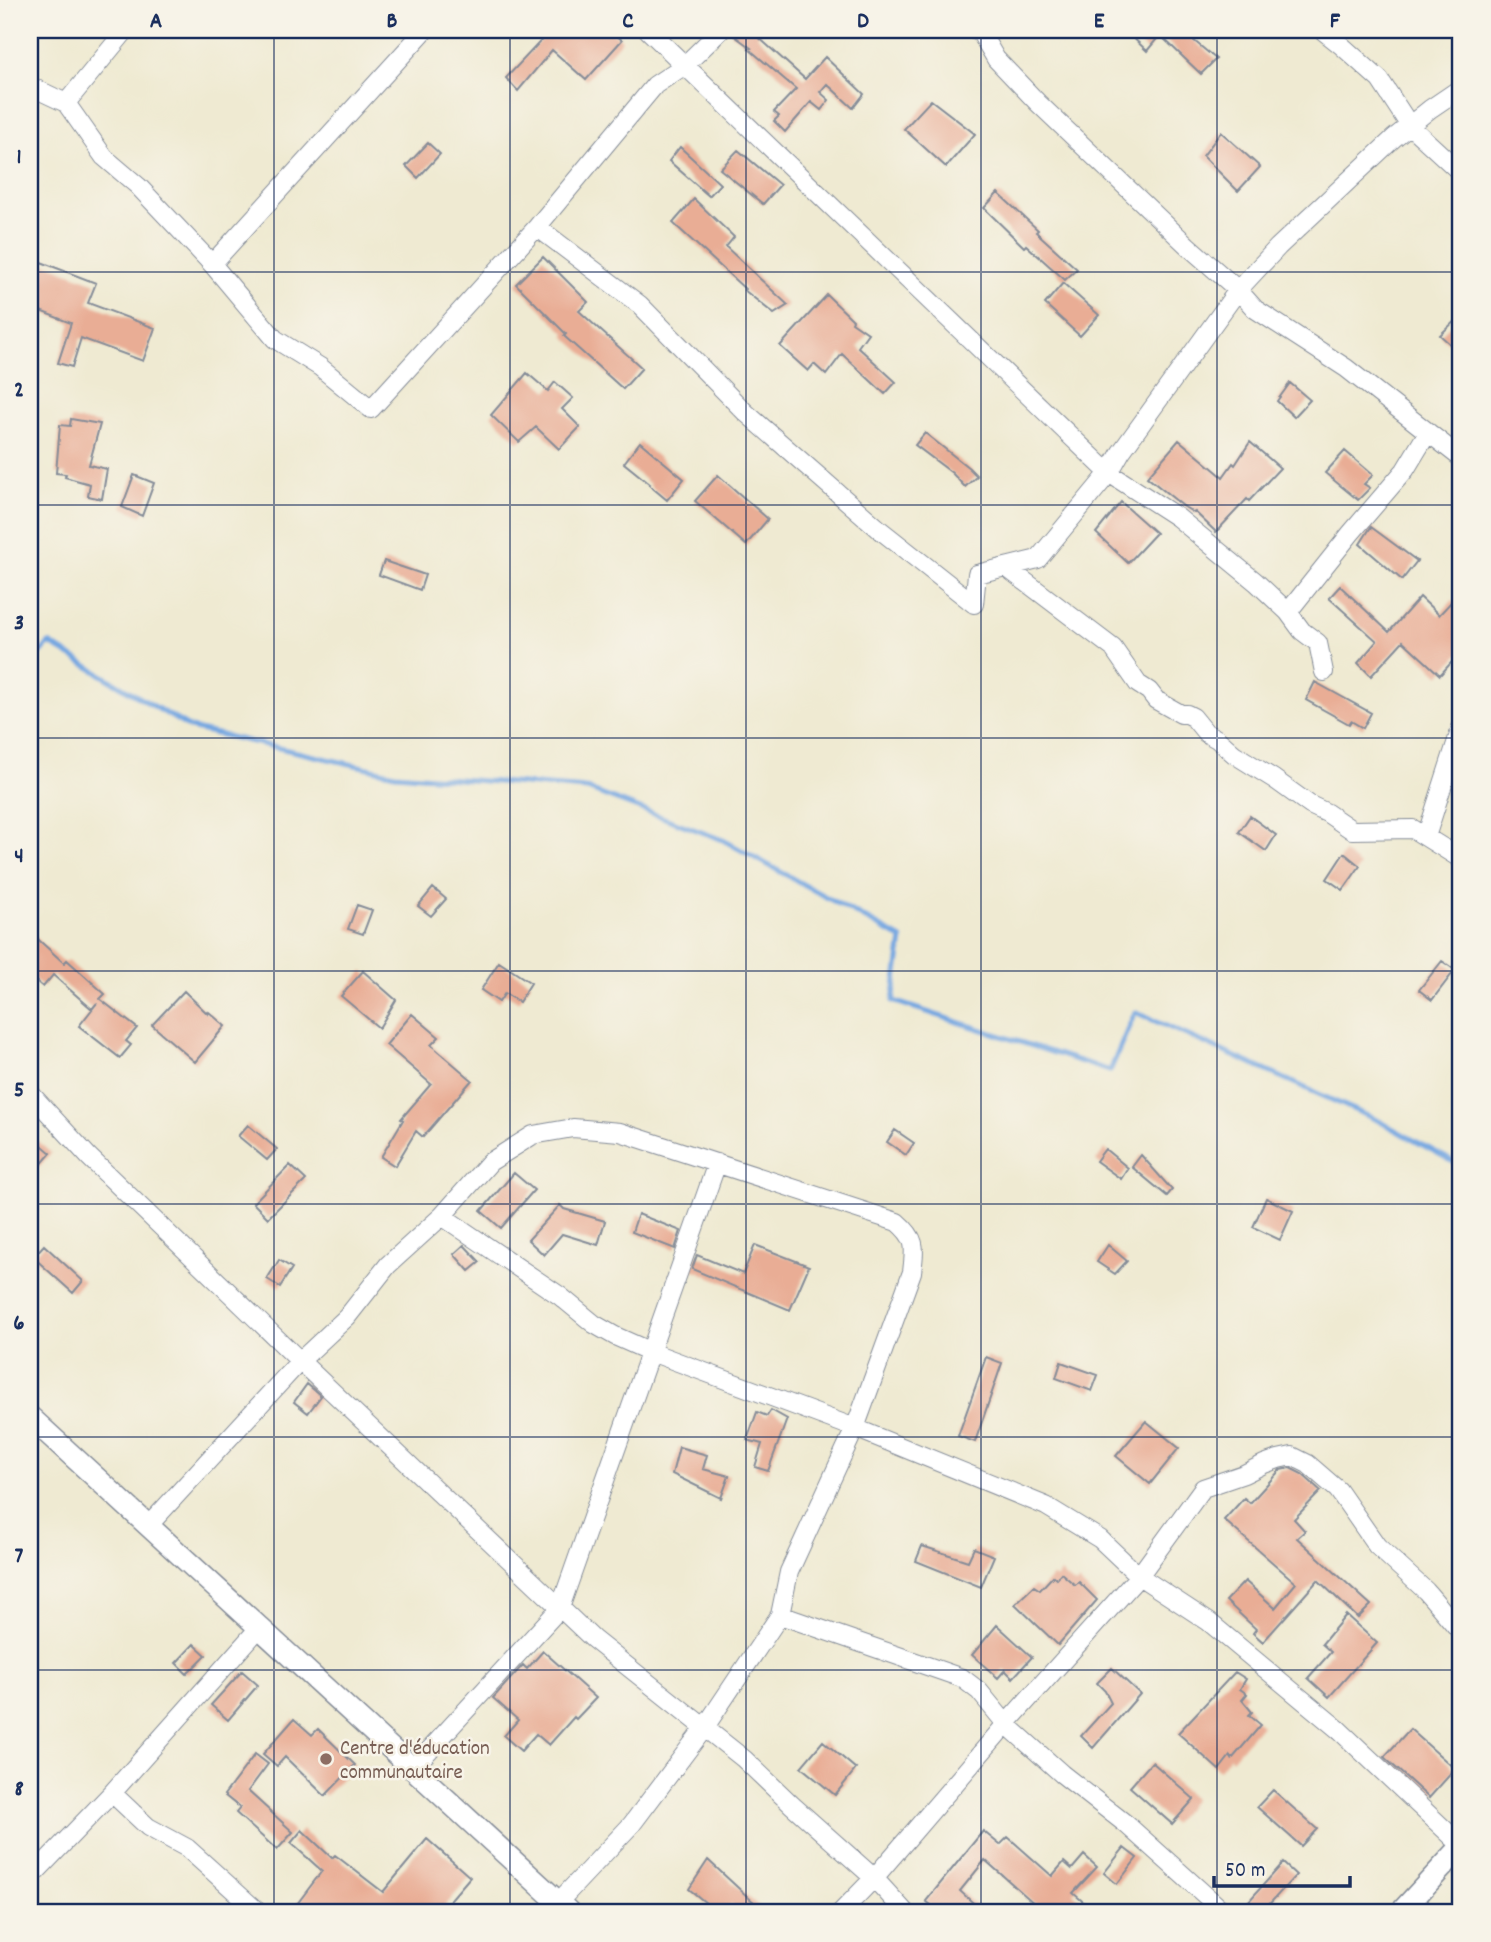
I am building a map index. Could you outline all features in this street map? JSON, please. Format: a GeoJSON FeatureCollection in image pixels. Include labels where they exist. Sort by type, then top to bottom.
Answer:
{"type":"FeatureCollection","features":[{"type":"Feature","properties":{"kind":"street"},"geometry":{"type":"LineString","coordinates":[[66,103],[126,30]]}},
{"type":"Feature","properties":{"kind":"street"},"geometry":{"type":"LineString","coordinates":[[212,264],[425,30]]}},
{"type":"Feature","properties":{"kind":"street"},"geometry":{"type":"LineString","coordinates":[[648,30],[1109,473],[1177,517],[1256,582],[1302,631],[1318,643],[1324,672]]}},
{"type":"Feature","properties":{"kind":"street"},"geometry":{"type":"LineString","coordinates":[[30,86],[66,103],[104,157],[138,186],[212,264],[275,339],[320,367],[371,409],[537,227],[655,85],[685,65],[721,30]]}},
{"type":"Feature","properties":{"kind":"street"},"geometry":{"type":"LineString","coordinates":[[1322,30],[1380,80],[1410,126],[1461,173]]}},
{"type":"Feature","properties":{"kind":"street"},"geometry":{"type":"LineString","coordinates":[[981,31],[996,59],[1038,103],[1255,309],[1346,368],[1428,432],[1458,448]]}},
{"type":"Feature","properties":{"kind":"street"},"geometry":{"type":"LineString","coordinates":[[537,227],[640,305],[745,412],[879,529],[974,604],[977,574],[1038,559],[1050,547],[1109,473],[1121,452],[1238,290],[1278,247],[1430,108],[1461,88]]}},
{"type":"Feature","properties":{"kind":"street"},"geometry":{"type":"LineString","coordinates":[[1287,612],[1405,470],[1428,432]]}},
{"type":"Feature","properties":{"kind":"street"},"geometry":{"type":"LineString","coordinates":[[1006,567],[1112,648],[1138,684],[1156,700],[1181,714],[1187,713],[1193,717],[1206,733],[1310,805],[1352,830],[1413,828],[1461,859]]}},
{"type":"Feature","properties":{"kind":"street"},"geometry":{"type":"LineString","coordinates":[[1426,836],[1461,729]]}},
{"type":"Feature","properties":{"kind":"street"},"geometry":{"type":"LineString","coordinates":[[30,1093],[89,1157],[593,1639],[744,1759],[874,1878],[905,1912]]}},
{"type":"Feature","properties":{"kind":"street"},"geometry":{"type":"LineString","coordinates":[[30,1419],[412,1769],[559,1909],[632,1824],[705,1727],[780,1615],[789,1572],[855,1428],[912,1272],[915,1247],[909,1232],[897,1222],[620,1132],[573,1128],[533,1135],[490,1162],[442,1216],[388,1265],[347,1317],[300,1361],[148,1526]]}},
{"type":"Feature","properties":{"kind":"street"},"geometry":{"type":"LineString","coordinates":[[412,1769],[560,1608],[718,1163]]}},
{"type":"Feature","properties":{"kind":"street"},"geometry":{"type":"LineString","coordinates":[[442,1216],[560,1296],[594,1324],[615,1336],[855,1428],[1046,1506],[1100,1539],[1139,1576],[1209,1622],[1339,1730],[1461,1846],[1401,1912]]}},
{"type":"Feature","properties":{"kind":"street"},"geometry":{"type":"LineString","coordinates":[[841,1912],[874,1878],[1006,1724],[1139,1576],[1203,1488],[1292,1456],[1308,1464],[1338,1490],[1377,1546],[1426,1591],[1461,1632]]}},
{"type":"Feature","properties":{"kind":"street"},"geometry":{"type":"LineString","coordinates":[[780,1615],[962,1678],[979,1691],[1006,1724],[1062,1774],[1126,1824],[1224,1912]]}},
{"type":"Feature","properties":{"kind":"street"},"geometry":{"type":"LineString","coordinates":[[30,1878],[112,1793],[259,1628]]}},
{"type":"Feature","properties":{"kind":"street"},"geometry":{"type":"LineString","coordinates":[[112,1793],[148,1827],[187,1848],[258,1912]]}},
{"type":"Feature","properties":{"kind":"building"},"geometry":{"type":"Polygon","coordinates":[[[551,30],[610,30],[622,40],[586,80],[552,50],[518,91],[506,78],[551,30]]]}},
{"type":"Feature","properties":{"kind":"building"},"geometry":{"type":"Polygon","coordinates":[[[732,30],[762,30],[757,36],[805,79],[825,57],[864,94],[853,108],[827,84],[820,92],[829,100],[821,110],[811,102],[785,132],[774,121],[779,116],[774,112],[796,89],[732,34],[732,30]]]}},
{"type":"Feature","properties":{"kind":"building"},"geometry":{"type":"Polygon","coordinates":[[[1125,30],[1181,30],[1216,59],[1201,74],[1160,35],[1147,51],[1125,30]]]}},
{"type":"Feature","properties":{"kind":"building"},"geometry":{"type":"Polygon","coordinates":[[[931,100],[975,134],[946,167],[904,129],[931,100]]]}},
{"type":"Feature","properties":{"kind":"building"},"geometry":{"type":"Polygon","coordinates":[[[1221,132],[1260,167],[1238,191],[1203,156],[1221,132]]]}},
{"type":"Feature","properties":{"kind":"building"},"geometry":{"type":"Polygon","coordinates":[[[428,143],[440,154],[418,178],[406,166],[428,143]]]}},
{"type":"Feature","properties":{"kind":"building"},"geometry":{"type":"Polygon","coordinates":[[[680,147],[720,184],[709,196],[669,161],[680,147]]]}},
{"type":"Feature","properties":{"kind":"building"},"geometry":{"type":"Polygon","coordinates":[[[738,150],[780,185],[763,204],[720,169],[738,150]]]}},
{"type":"Feature","properties":{"kind":"building"},"geometry":{"type":"Polygon","coordinates":[[[998,193],[1077,269],[1065,280],[1026,245],[1024,247],[984,208],[998,193]]]}},
{"type":"Feature","properties":{"kind":"building"},"geometry":{"type":"Polygon","coordinates":[[[694,199],[734,237],[726,247],[788,305],[774,314],[744,290],[673,223],[694,199]]]}},
{"type":"Feature","properties":{"kind":"building"},"geometry":{"type":"Polygon","coordinates":[[[543,257],[588,302],[579,311],[642,368],[623,389],[564,336],[566,334],[516,284],[543,257]]]}},
{"type":"Feature","properties":{"kind":"building"},"geometry":{"type":"Polygon","coordinates":[[[41,262],[96,283],[88,303],[155,328],[143,361],[81,338],[72,367],[58,363],[71,323],[30,307],[30,291],[41,262]]]}},
{"type":"Feature","properties":{"kind":"building"},"geometry":{"type":"Polygon","coordinates":[[[1063,283],[1099,315],[1080,336],[1045,304],[1063,283]]]}},
{"type":"Feature","properties":{"kind":"building"},"geometry":{"type":"Polygon","coordinates":[[[827,295],[852,322],[868,333],[858,347],[896,382],[885,394],[842,354],[826,375],[814,364],[808,371],[780,346],[827,295]]]}},
{"type":"Feature","properties":{"kind":"building"},"geometry":{"type":"Polygon","coordinates":[[[1461,315],[1461,354],[1440,335],[1461,315]]]}},
{"type":"Feature","properties":{"kind":"building"},"geometry":{"type":"Polygon","coordinates":[[[527,373],[548,391],[555,382],[573,398],[562,409],[580,427],[559,449],[536,427],[519,442],[491,415],[527,373]]]}},
{"type":"Feature","properties":{"kind":"building"},"geometry":{"type":"Polygon","coordinates":[[[1290,383],[1310,400],[1294,417],[1277,401],[1290,383]]]}},
{"type":"Feature","properties":{"kind":"building"},"geometry":{"type":"Polygon","coordinates":[[[71,419],[100,424],[89,465],[107,469],[102,499],[88,496],[90,484],[65,477],[66,474],[56,473],[60,425],[70,426],[71,419]]]}},
{"type":"Feature","properties":{"kind":"building"},"geometry":{"type":"Polygon","coordinates":[[[925,433],[977,476],[965,487],[952,473],[915,445],[925,433]]]}},
{"type":"Feature","properties":{"kind":"building"},"geometry":{"type":"Polygon","coordinates":[[[1179,440],[1223,477],[1233,463],[1235,465],[1250,442],[1280,468],[1216,532],[1195,512],[1183,506],[1147,477],[1179,440]]]}},
{"type":"Feature","properties":{"kind":"building"},"geometry":{"type":"Polygon","coordinates":[[[640,442],[684,479],[667,500],[624,463],[640,442]]]}},
{"type":"Feature","properties":{"kind":"building"},"geometry":{"type":"Polygon","coordinates":[[[1345,451],[1373,475],[1364,484],[1370,488],[1358,500],[1325,473],[1345,451]]]}},
{"type":"Feature","properties":{"kind":"building"},"geometry":{"type":"Polygon","coordinates":[[[134,475],[154,483],[142,516],[122,507],[134,475]]]}},
{"type":"Feature","properties":{"kind":"building"},"geometry":{"type":"Polygon","coordinates":[[[718,475],[768,519],[746,545],[695,501],[718,475]]]}},
{"type":"Feature","properties":{"kind":"building"},"geometry":{"type":"Polygon","coordinates":[[[1121,502],[1156,533],[1128,563],[1096,533],[1121,502]]]}},
{"type":"Feature","properties":{"kind":"building"},"geometry":{"type":"Polygon","coordinates":[[[1371,527],[1417,561],[1402,580],[1360,544],[1371,527]]]}},
{"type":"Feature","properties":{"kind":"building"},"geometry":{"type":"Polygon","coordinates":[[[384,561],[425,575],[420,590],[379,575],[384,561]]]}},
{"type":"Feature","properties":{"kind":"building"},"geometry":{"type":"Polygon","coordinates":[[[1340,586],[1389,632],[1420,597],[1439,615],[1453,600],[1461,606],[1461,652],[1440,675],[1403,641],[1371,676],[1358,663],[1377,641],[1329,598],[1340,586]]]}},
{"type":"Feature","properties":{"kind":"building"},"geometry":{"type":"Polygon","coordinates":[[[1315,682],[1371,713],[1363,728],[1351,721],[1349,724],[1306,700],[1315,682]]]}},
{"type":"Feature","properties":{"kind":"building"},"geometry":{"type":"Polygon","coordinates":[[[1250,816],[1276,835],[1266,851],[1239,832],[1250,816]]]}},
{"type":"Feature","properties":{"kind":"building"},"geometry":{"type":"Polygon","coordinates":[[[1344,853],[1360,866],[1343,890],[1327,879],[1344,853]]]}},
{"type":"Feature","properties":{"kind":"building"},"geometry":{"type":"Polygon","coordinates":[[[433,888],[446,899],[431,916],[418,906],[433,888]]]}},
{"type":"Feature","properties":{"kind":"building"},"geometry":{"type":"Polygon","coordinates":[[[357,905],[372,910],[363,934],[348,929],[357,905]]]}},
{"type":"Feature","properties":{"kind":"building"},"geometry":{"type":"Polygon","coordinates":[[[30,932],[64,963],[67,960],[105,994],[100,999],[137,1028],[126,1041],[131,1045],[120,1058],[79,1026],[97,1003],[92,1009],[53,975],[43,987],[30,976],[30,932]]]}},
{"type":"Feature","properties":{"kind":"building"},"geometry":{"type":"Polygon","coordinates":[[[1442,961],[1455,970],[1432,1000],[1419,990],[1442,961]]]}},
{"type":"Feature","properties":{"kind":"building"},"geometry":{"type":"Polygon","coordinates":[[[499,962],[531,983],[519,1002],[505,993],[499,1002],[481,990],[499,962]]]}},
{"type":"Feature","properties":{"kind":"building"},"geometry":{"type":"Polygon","coordinates":[[[363,971],[396,1000],[379,1028],[341,996],[363,971]]]}},
{"type":"Feature","properties":{"kind":"building"},"geometry":{"type":"Polygon","coordinates":[[[184,991],[225,1026],[195,1062],[152,1025],[184,991]]]}},
{"type":"Feature","properties":{"kind":"building"},"geometry":{"type":"Polygon","coordinates":[[[412,1014],[439,1037],[431,1045],[472,1080],[423,1137],[416,1131],[395,1166],[381,1157],[403,1120],[401,1119],[431,1084],[386,1045],[412,1014]]]}},
{"type":"Feature","properties":{"kind":"building"},"geometry":{"type":"Polygon","coordinates":[[[248,1125],[277,1149],[267,1160],[238,1136],[248,1125]]]}},
{"type":"Feature","properties":{"kind":"building"},"geometry":{"type":"Polygon","coordinates":[[[895,1130],[914,1143],[906,1155],[887,1142],[895,1130]]]}},
{"type":"Feature","properties":{"kind":"building"},"geometry":{"type":"Polygon","coordinates":[[[30,1135],[51,1153],[30,1177],[30,1135]]]}},
{"type":"Feature","properties":{"kind":"building"},"geometry":{"type":"Polygon","coordinates":[[[1105,1149],[1128,1168],[1121,1179],[1096,1161],[1105,1149]]]}},
{"type":"Feature","properties":{"kind":"building"},"geometry":{"type":"Polygon","coordinates":[[[1141,1155],[1172,1190],[1167,1196],[1132,1167],[1141,1155]]]}},
{"type":"Feature","properties":{"kind":"building"},"geometry":{"type":"Polygon","coordinates":[[[290,1165],[306,1180],[268,1218],[253,1203],[290,1165]]]}},
{"type":"Feature","properties":{"kind":"building"},"geometry":{"type":"Polygon","coordinates":[[[514,1173],[534,1190],[501,1228],[481,1211],[514,1173]]]}},
{"type":"Feature","properties":{"kind":"building"},"geometry":{"type":"Polygon","coordinates":[[[1266,1198],[1293,1211],[1280,1240],[1253,1227],[1266,1198]]]}},
{"type":"Feature","properties":{"kind":"building"},"geometry":{"type":"Polygon","coordinates":[[[560,1205],[564,1209],[605,1221],[598,1245],[562,1234],[544,1255],[528,1240],[560,1205]]]}},
{"type":"Feature","properties":{"kind":"building"},"geometry":{"type":"Polygon","coordinates":[[[638,1214],[681,1231],[675,1249],[632,1232],[638,1214]]]}},
{"type":"Feature","properties":{"kind":"building"},"geometry":{"type":"Polygon","coordinates":[[[44,1245],[83,1281],[73,1293],[33,1257],[44,1245]]]}},
{"type":"Feature","properties":{"kind":"building"},"geometry":{"type":"Polygon","coordinates":[[[464,1245],[480,1262],[469,1271],[454,1254],[464,1245]]]}},
{"type":"Feature","properties":{"kind":"building"},"geometry":{"type":"Polygon","coordinates":[[[755,1245],[809,1266],[790,1310],[692,1269],[697,1255],[743,1274],[755,1245]]]}},
{"type":"Feature","properties":{"kind":"building"},"geometry":{"type":"Polygon","coordinates":[[[1108,1245],[1127,1261],[1115,1274],[1097,1262],[1108,1245]]]}},
{"type":"Feature","properties":{"kind":"building"},"geometry":{"type":"Polygon","coordinates":[[[279,1260],[292,1268],[280,1287],[267,1279],[279,1260]]]}},
{"type":"Feature","properties":{"kind":"building"},"geometry":{"type":"Polygon","coordinates":[[[986,1357],[1002,1363],[975,1442],[958,1436],[986,1357]]]}},
{"type":"Feature","properties":{"kind":"building"},"geometry":{"type":"Polygon","coordinates":[[[1061,1362],[1098,1375],[1092,1391],[1056,1378],[1061,1362]]]}},
{"type":"Feature","properties":{"kind":"building"},"geometry":{"type":"Polygon","coordinates":[[[307,1384],[321,1396],[308,1413],[294,1402],[307,1384]]]}},
{"type":"Feature","properties":{"kind":"building"},"geometry":{"type":"Polygon","coordinates":[[[771,1410],[787,1419],[768,1471],[755,1467],[762,1444],[747,1440],[757,1412],[767,1416],[771,1410]]]}},
{"type":"Feature","properties":{"kind":"building"},"geometry":{"type":"Polygon","coordinates":[[[1146,1421],[1179,1448],[1150,1484],[1116,1456],[1146,1421]]]}},
{"type":"Feature","properties":{"kind":"building"},"geometry":{"type":"Polygon","coordinates":[[[679,1447],[707,1455],[703,1469],[729,1476],[721,1498],[672,1474],[679,1447]]]}},
{"type":"Feature","properties":{"kind":"building"},"geometry":{"type":"Polygon","coordinates":[[[1290,1468],[1302,1474],[1321,1491],[1294,1519],[1305,1531],[1297,1538],[1371,1605],[1358,1618],[1318,1580],[1263,1642],[1253,1633],[1256,1629],[1226,1601],[1245,1581],[1275,1608],[1296,1583],[1224,1520],[1244,1498],[1250,1503],[1280,1470],[1290,1468]]]}},
{"type":"Feature","properties":{"kind":"building"},"geometry":{"type":"Polygon","coordinates":[[[922,1546],[968,1561],[974,1548],[994,1556],[981,1587],[916,1561],[922,1546]]]}},
{"type":"Feature","properties":{"kind":"building"},"geometry":{"type":"Polygon","coordinates":[[[1061,1573],[1075,1585],[1079,1582],[1097,1600],[1058,1645],[1015,1604],[1034,1586],[1040,1590],[1053,1576],[1056,1579],[1061,1573]]]}},
{"type":"Feature","properties":{"kind":"building"},"geometry":{"type":"Polygon","coordinates":[[[1346,1615],[1377,1643],[1329,1697],[1308,1678],[1331,1652],[1322,1644],[1346,1615]]]}},
{"type":"Feature","properties":{"kind":"building"},"geometry":{"type":"Polygon","coordinates":[[[997,1625],[1032,1657],[1013,1678],[1005,1670],[998,1678],[972,1655],[997,1625]]]}},
{"type":"Feature","properties":{"kind":"building"},"geometry":{"type":"Polygon","coordinates":[[[194,1644],[206,1655],[187,1674],[176,1663],[194,1644]]]}},
{"type":"Feature","properties":{"kind":"building"},"geometry":{"type":"Polygon","coordinates":[[[543,1651],[596,1698],[576,1719],[574,1717],[549,1745],[536,1734],[521,1751],[504,1736],[518,1720],[493,1698],[523,1665],[527,1669],[543,1651]]]}},
{"type":"Feature","properties":{"kind":"building"},"geometry":{"type":"Polygon","coordinates":[[[1112,1668],[1140,1694],[1093,1748],[1081,1736],[1111,1703],[1097,1683],[1112,1668]]]}},
{"type":"Feature","properties":{"kind":"building"},"geometry":{"type":"Polygon","coordinates":[[[242,1671],[258,1685],[228,1720],[211,1705],[242,1671]]]}},
{"type":"Feature","properties":{"kind":"building"},"geometry":{"type":"Polygon","coordinates":[[[1235,1672],[1246,1679],[1240,1689],[1247,1694],[1242,1700],[1252,1712],[1249,1715],[1261,1725],[1219,1770],[1178,1733],[1235,1672]]]}},
{"type":"Feature","properties":{"kind":"building"},"geometry":{"type":"Polygon","coordinates":[[[294,1719],[312,1735],[318,1729],[355,1765],[325,1796],[285,1757],[277,1766],[263,1754],[294,1719]]]}},
{"type":"Feature","properties":{"kind":"building"},"geometry":{"type":"Polygon","coordinates":[[[1410,1729],[1455,1769],[1429,1798],[1384,1757],[1410,1729]]]}},
{"type":"Feature","properties":{"kind":"building"},"geometry":{"type":"Polygon","coordinates":[[[823,1741],[856,1769],[835,1795],[801,1767],[823,1741]]]}},
{"type":"Feature","properties":{"kind":"building"},"geometry":{"type":"Polygon","coordinates":[[[255,1754],[268,1764],[248,1791],[293,1832],[277,1850],[236,1813],[240,1808],[224,1795],[255,1754]]]}},
{"type":"Feature","properties":{"kind":"building"},"geometry":{"type":"Polygon","coordinates":[[[1152,1762],[1194,1799],[1172,1824],[1130,1787],[1152,1762]]]}},
{"type":"Feature","properties":{"kind":"building"},"geometry":{"type":"Polygon","coordinates":[[[1273,1790],[1317,1829],[1301,1846],[1257,1807],[1273,1790]]]}},
{"type":"Feature","properties":{"kind":"building"},"geometry":{"type":"Polygon","coordinates":[[[302,1830],[332,1858],[335,1855],[383,1892],[427,1839],[470,1877],[440,1912],[291,1912],[322,1871],[291,1843],[302,1830]]]}},
{"type":"Feature","properties":{"kind":"building"},"geometry":{"type":"Polygon","coordinates":[[[983,1831],[1000,1845],[1008,1837],[1052,1876],[1064,1862],[1072,1869],[1084,1855],[1097,1867],[1073,1893],[1095,1912],[1044,1912],[985,1860],[960,1891],[983,1912],[940,1912],[926,1901],[983,1831]]]}},
{"type":"Feature","properties":{"kind":"building"},"geometry":{"type":"Polygon","coordinates":[[[1124,1848],[1137,1858],[1117,1884],[1104,1873],[1124,1848]]]}},
{"type":"Feature","properties":{"kind":"building"},"geometry":{"type":"Polygon","coordinates":[[[708,1860],[766,1912],[740,1912],[731,1905],[725,1912],[717,1912],[689,1889],[708,1860]]]}},
{"type":"Feature","properties":{"kind":"building"},"geometry":{"type":"Polygon","coordinates":[[[1283,1863],[1296,1875],[1262,1912],[1239,1912],[1283,1863]]]}},
{"type":"Feature","properties":{"kind":"waterway"},"geometry":{"type":"LineString","coordinates":[[30,666],[49,643],[190,728],[395,774],[587,789],[723,840],[902,939],[893,1001],[1110,1071],[1135,1012],[1379,1121],[1461,1166]]}},
{"type":"Feature","properties":{"kind":"place","name":"Centre d'éducation communautaire"},"geometry":{"type":"Point","coordinates":[326,1759]}}]}
